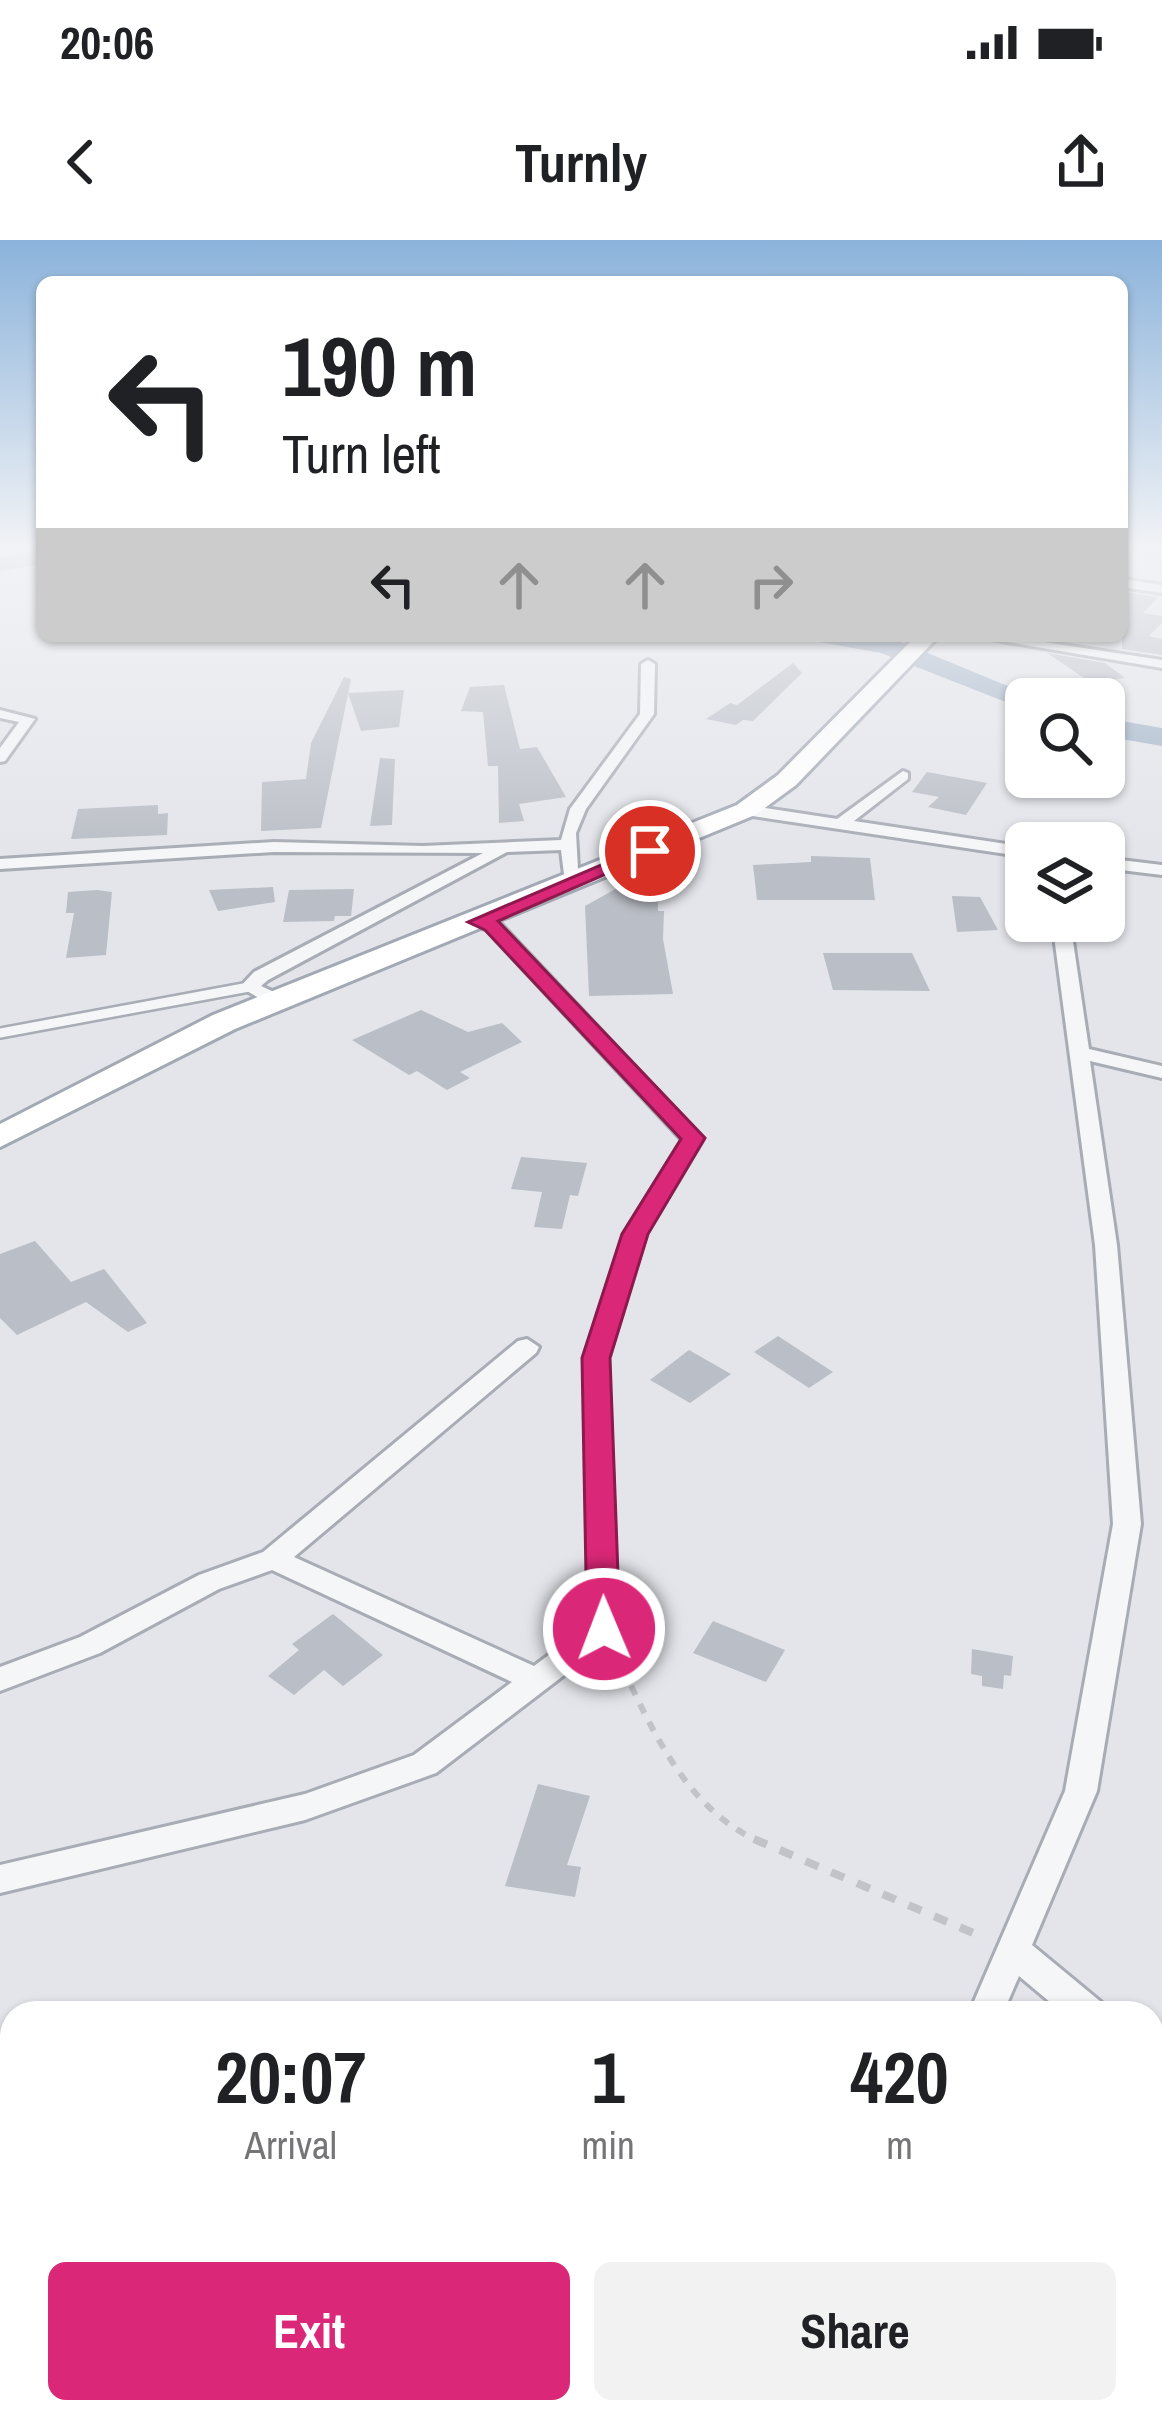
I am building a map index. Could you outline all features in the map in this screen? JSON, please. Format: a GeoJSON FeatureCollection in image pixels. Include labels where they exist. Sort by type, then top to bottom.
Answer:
{"type":"FeatureCollection","features":[{"type":"Feature","properties":{"kind":"main road"},"geometry":{"type":"LineString","coordinates":[[0,1137],[92,1087],[278,1001],[746,810],[787,780],[912,652]]}},
{"type":"Feature","properties":{"kind":"street"},"geometry":{"type":"LineString","coordinates":[[1103,652],[1162,664]]}},
{"type":"Feature","properties":{"kind":"street"},"geometry":{"type":"LineString","coordinates":[[573,883],[568,832],[578,809],[647,714],[648,664]]}},
{"type":"Feature","properties":{"kind":"street"},"geometry":{"type":"LineString","coordinates":[[0,714],[28,719],[0,758]]}},
{"type":"Feature","properties":{"kind":"street"},"geometry":{"type":"LineString","coordinates":[[838,826],[902,776]]}},
{"type":"Feature","properties":{"kind":"street"},"geometry":{"type":"LineString","coordinates":[[746,810],[1005,849]]}},
{"type":"Feature","properties":{"kind":"street"},"geometry":{"type":"LineString","coordinates":[[0,864],[274,847],[569,844]]}},
{"type":"Feature","properties":{"kind":"street"},"geometry":{"type":"LineString","coordinates":[[278,1001],[249,987],[508,847]]}},
{"type":"Feature","properties":{"kind":"street"},"geometry":{"type":"LineString","coordinates":[[1125,866],[1162,870]]}},
{"type":"Feature","properties":{"kind":"street"},"geometry":{"type":"LineString","coordinates":[[0,1879],[305,1807],[425,1764],[604,1629],[596,1358],[635,1234],[693,1138],[508,942],[492,926],[478,922]]}},
{"type":"Feature","properties":{"kind":"street"},"geometry":{"type":"LineString","coordinates":[[991,2001],[1081,1791],[1127,1524],[1106,1245],[1064,942]]}},
{"type":"Feature","properties":{"kind":"street"},"geometry":{"type":"LineString","coordinates":[[1081,1053],[1162,1072]]}},
{"type":"Feature","properties":{"kind":"street"},"geometry":{"type":"LineString","coordinates":[[0,1679],[90,1645],[209,1582],[273,1559],[527,1347]]}},
{"type":"Feature","properties":{"kind":"street"},"geometry":{"type":"LineString","coordinates":[[273,1559],[536,1680]]}},
{"type":"Feature","properties":{"kind":"street"},"geometry":{"type":"LineString","coordinates":[[1012,1950],[1074,2001]]}},
{"type":"Feature","properties":{"kind":"lane"},"geometry":{"type":"LineString","coordinates":[[0,1033],[249,987]]}},
{"type":"Feature","properties":{"kind":"path"},"geometry":{"type":"LineString","coordinates":[[604,1629],[665,1756],[733,1830],[1012,1950]]}},
{"type":"Feature","properties":{"kind":"building"},"geometry":{"type":"Polygon","coordinates":[[[1047,653],[1105,663],[1125,678],[1084,678],[1047,653]]]}},
{"type":"Feature","properties":{"kind":"building"},"geometry":{"type":"Polygon","coordinates":[[[793,663],[802,673],[753,721],[736,725],[706,719],[730,703],[737,705],[793,663]]]}},
{"type":"Feature","properties":{"kind":"building"},"geometry":{"type":"Polygon","coordinates":[[[344,677],[351,679],[321,828],[261,831],[262,782],[306,779],[311,743],[344,677]]]}},
{"type":"Feature","properties":{"kind":"building"},"geometry":{"type":"Polygon","coordinates":[[[504,685],[520,749],[537,747],[566,797],[519,804],[524,821],[499,823],[498,766],[488,766],[483,712],[461,711],[470,687],[504,685]]]}},
{"type":"Feature","properties":{"kind":"building"},"geometry":{"type":"Polygon","coordinates":[[[404,690],[399,727],[361,731],[348,693],[404,690]]]}},
{"type":"Feature","properties":{"kind":"building"},"geometry":{"type":"Polygon","coordinates":[[[380,758],[395,759],[392,825],[370,826],[380,758]]]}},
{"type":"Feature","properties":{"kind":"building"},"geometry":{"type":"Polygon","coordinates":[[[927,772],[987,783],[966,815],[928,807],[939,797],[912,792],[927,772]]]}},
{"type":"Feature","properties":{"kind":"building"},"geometry":{"type":"Polygon","coordinates":[[[158,805],[158,814],[168,813],[167,835],[71,839],[78,809],[158,805]]]}},
{"type":"Feature","properties":{"kind":"building"},"geometry":{"type":"Polygon","coordinates":[[[811,856],[870,858],[875,900],[757,900],[753,865],[811,862],[811,856]]]}},
{"type":"Feature","properties":{"kind":"building"},"geometry":{"type":"Polygon","coordinates":[[[621,886],[658,901],[658,911],[664,911],[663,939],[673,994],[589,996],[585,906],[621,886]]]}},
{"type":"Feature","properties":{"kind":"building"},"geometry":{"type":"Polygon","coordinates":[[[273,887],[275,902],[218,911],[209,890],[273,887]]]}},
{"type":"Feature","properties":{"kind":"building"},"geometry":{"type":"Polygon","coordinates":[[[354,889],[351,916],[283,922],[289,890],[354,889]]]}},
{"type":"Feature","properties":{"kind":"building"},"geometry":{"type":"Polygon","coordinates":[[[68,892],[112,892],[106,955],[66,958],[74,913],[66,913],[68,892]]]}},
{"type":"Feature","properties":{"kind":"building"},"geometry":{"type":"Polygon","coordinates":[[[952,896],[980,897],[998,930],[957,932],[952,896]]]}},
{"type":"Feature","properties":{"kind":"building"},"geometry":{"type":"Polygon","coordinates":[[[823,953],[912,953],[930,991],[833,990],[823,953]]]}},
{"type":"Feature","properties":{"kind":"building"},"geometry":{"type":"Polygon","coordinates":[[[421,1010],[468,1032],[502,1023],[522,1042],[460,1072],[470,1078],[447,1090],[417,1071],[409,1075],[352,1040],[421,1010]]]}},
{"type":"Feature","properties":{"kind":"building"},"geometry":{"type":"Polygon","coordinates":[[[521,1157],[587,1163],[578,1196],[570,1195],[562,1229],[534,1227],[542,1192],[511,1189],[521,1157]]]}},
{"type":"Feature","properties":{"kind":"building"},"geometry":{"type":"Polygon","coordinates":[[[35,1241],[71,1282],[104,1269],[147,1323],[128,1332],[86,1302],[17,1335],[0,1318],[0,1254],[35,1241]]]}},
{"type":"Feature","properties":{"kind":"building"},"geometry":{"type":"Polygon","coordinates":[[[778,1336],[833,1372],[809,1388],[754,1352],[778,1336]]]}},
{"type":"Feature","properties":{"kind":"building"},"geometry":{"type":"Polygon","coordinates":[[[689,1350],[731,1374],[690,1403],[650,1380],[689,1350]]]}},
{"type":"Feature","properties":{"kind":"building"},"geometry":{"type":"Polygon","coordinates":[[[333,1614],[383,1655],[343,1686],[324,1670],[294,1695],[268,1676],[299,1650],[292,1644],[333,1614]]]}},
{"type":"Feature","properties":{"kind":"building"},"geometry":{"type":"Polygon","coordinates":[[[713,1621],[785,1650],[766,1682],[693,1653],[713,1621]]]}},
{"type":"Feature","properties":{"kind":"building"},"geometry":{"type":"Polygon","coordinates":[[[972,1649],[1013,1656],[1011,1676],[1004,1675],[1003,1689],[982,1686],[982,1676],[971,1674],[972,1649]]]}},
{"type":"Feature","properties":{"kind":"building"},"geometry":{"type":"Polygon","coordinates":[[[538,1784],[590,1796],[567,1865],[581,1867],[575,1897],[505,1886],[538,1784]]]}},
{"type":"Feature","properties":{"kind":"waterway"},"geometry":{"type":"LineString","coordinates":[[902,652],[1005,692]]}},
{"type":"Feature","properties":{"kind":"waterway"},"geometry":{"type":"LineString","coordinates":[[1125,731],[1162,737]]}},
{"type":"Feature","properties":{"kind":"route"},"geometry":{"type":"LineString","coordinates":[[604,1629],[596,1358],[635,1234],[693,1138],[492,926],[478,922],[650,851]]}}]}
